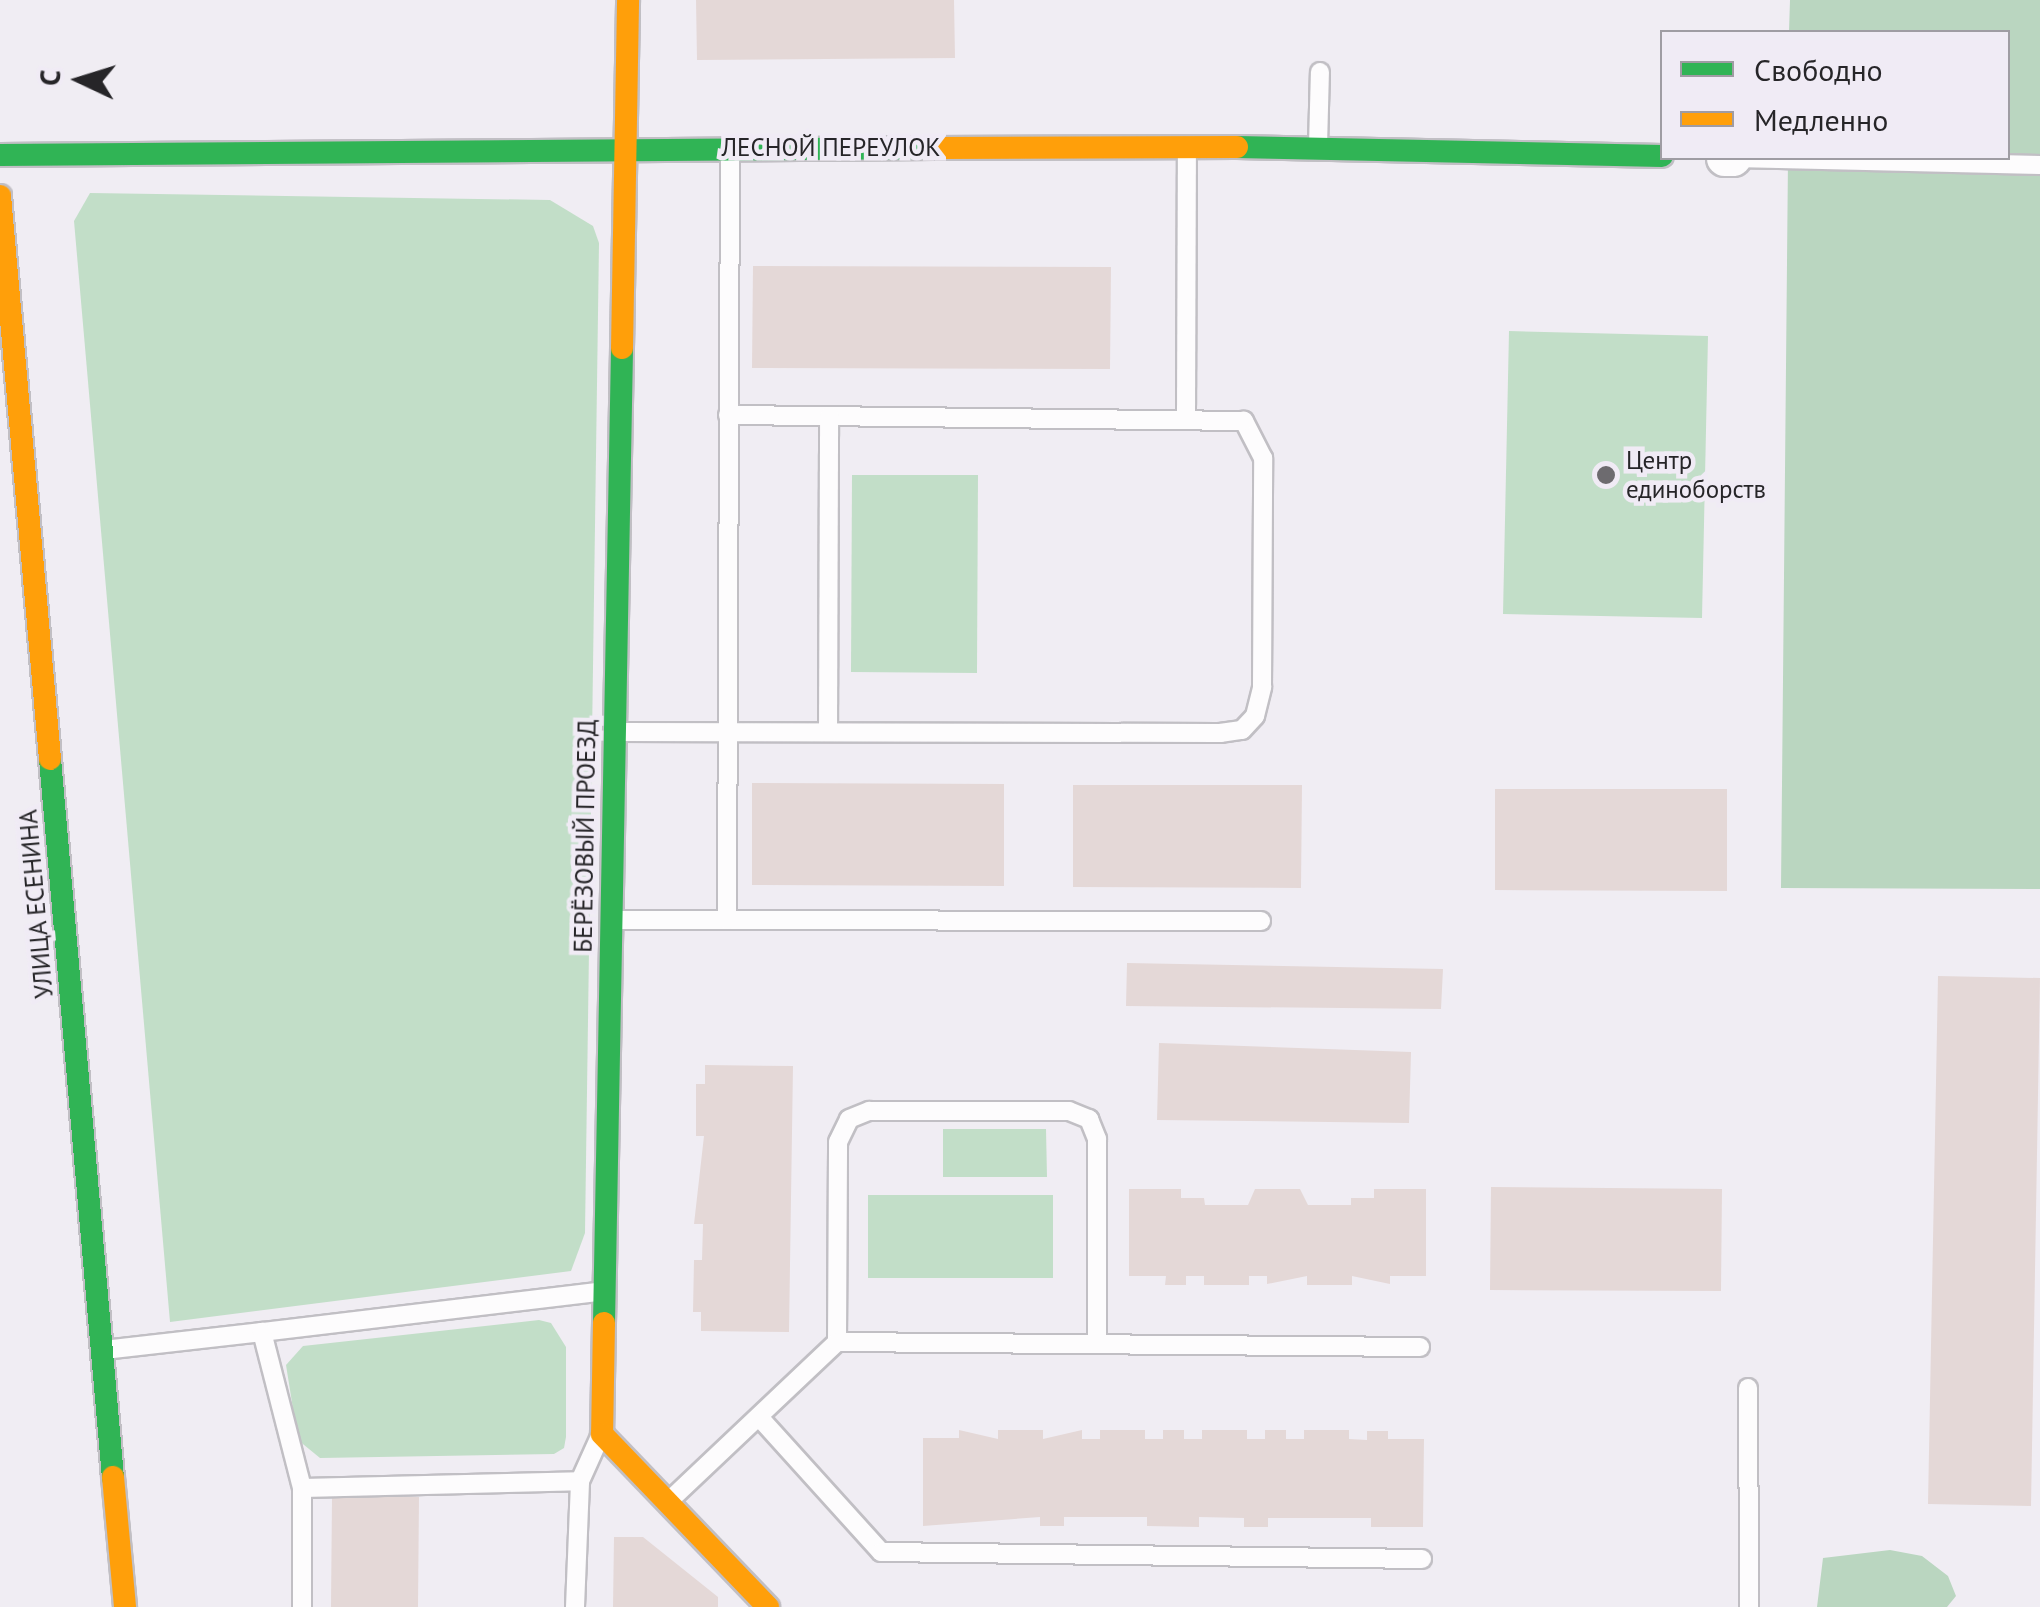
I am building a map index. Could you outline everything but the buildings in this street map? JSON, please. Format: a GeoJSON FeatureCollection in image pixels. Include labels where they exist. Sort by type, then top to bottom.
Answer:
{"type":"FeatureCollection","features":[{"type":"Feature","properties":{"kind":"street","name":"БЕРЁЗОВЫЙ ПРОЕЗД"},"geometry":{"type":"LineString","coordinates":[[602,1434],[628,0]]}},
{"type":"Feature","properties":{"kind":"street","name":"ЛЕСНОЙ ПЕРЕУЛОК"},"geometry":{"type":"LineString","coordinates":[[0,156],[1187,146],[1660,156]]}},
{"type":"Feature","properties":{"kind":"street","name":"УЛИЦА ЕСЕНИНА"},"geometry":{"type":"LineString","coordinates":[[0,196],[125,1607]]}},
{"type":"Feature","properties":{"kind":"street"},"geometry":{"type":"LineString","coordinates":[[602,1434],[768,1607]]}},
{"type":"Feature","properties":{"kind":"lane"},"geometry":{"type":"LineString","coordinates":[[1318,146],[1320,72]]}},
{"type":"Feature","properties":{"kind":"lane"},"geometry":{"type":"LineString","coordinates":[[1186,417],[1187,146]]}},
{"type":"Feature","properties":{"kind":"lane"},"geometry":{"type":"LineString","coordinates":[[727,920],[730,147]]}},
{"type":"Feature","properties":{"kind":"lane"},"geometry":{"type":"LineString","coordinates":[[1820,160],[2040,165]]}},
{"type":"Feature","properties":{"kind":"lane"},"geometry":{"type":"LineString","coordinates":[[614,732],[1242,730],[1256,716],[1262,687],[1262,458],[1244,421],[1186,417],[728,415]]}},
{"type":"Feature","properties":{"kind":"lane"},"geometry":{"type":"LineString","coordinates":[[828,732],[829,416]]}},
{"type":"Feature","properties":{"kind":"lane"},"geometry":{"type":"LineString","coordinates":[[611,920],[1261,922]]}},
{"type":"Feature","properties":{"kind":"lane"},"geometry":{"type":"LineString","coordinates":[[837,1342],[838,1142],[849,1119],[869,1111],[1069,1111],[1089,1119],[1097,1139],[1097,1344]]}},
{"type":"Feature","properties":{"kind":"lane"},"geometry":{"type":"LineString","coordinates":[[104,1350],[604,1292]]}},
{"type":"Feature","properties":{"kind":"lane"},"geometry":{"type":"LineString","coordinates":[[262,1332],[302,1488],[302,1607]]}},
{"type":"Feature","properties":{"kind":"lane"},"geometry":{"type":"LineString","coordinates":[[667,1502],[837,1342],[1420,1347]]}},
{"type":"Feature","properties":{"kind":"lane"},"geometry":{"type":"LineString","coordinates":[[1748,1388],[1749,1607]]}},
{"type":"Feature","properties":{"kind":"lane"},"geometry":{"type":"LineString","coordinates":[[760,1417],[881,1552],[1422,1558]]}},
{"type":"Feature","properties":{"kind":"lane"},"geometry":{"type":"LineString","coordinates":[[575,1607],[580,1481],[602,1434]]}},
{"type":"Feature","properties":{"kind":"lane"},"geometry":{"type":"LineString","coordinates":[[302,1488],[580,1481]]}},
{"type":"Feature","properties":{"kind":"green space"},"geometry":{"type":"Polygon","coordinates":[[[1790,0],[2040,0],[2040,889],[1781,888],[1788,160],[2010,160],[2010,30],[1789,30],[1790,0]]]}},
{"type":"Feature","properties":{"kind":"green space"},"geometry":{"type":"Polygon","coordinates":[[[90,193],[550,200],[593,226],[599,243],[585,1233],[571,1271],[170,1322],[74,221],[90,193]]]}},
{"type":"Feature","properties":{"kind":"green space","name":"Центр единоборств"},"geometry":{"type":"Polygon","coordinates":[[[1509,331],[1708,336],[1702,618],[1503,614],[1509,331]]]}},
{"type":"Feature","properties":{"kind":"green space"},"geometry":{"type":"Polygon","coordinates":[[[852,475],[978,475],[977,673],[851,672],[852,475]]]}},
{"type":"Feature","properties":{"kind":"green space"},"geometry":{"type":"Polygon","coordinates":[[[943,1129],[1046,1129],[1047,1177],[943,1177],[943,1129]]]}},
{"type":"Feature","properties":{"kind":"green space"},"geometry":{"type":"Polygon","coordinates":[[[868,1195],[1053,1195],[1053,1278],[868,1278],[868,1195]]]}},
{"type":"Feature","properties":{"kind":"green space"},"geometry":{"type":"Polygon","coordinates":[[[539,1320],[551,1323],[566,1347],[566,1437],[564,1448],[554,1454],[320,1458],[298,1440],[286,1365],[303,1346],[539,1320]]]}},
{"type":"Feature","properties":{"kind":"green space"},"geometry":{"type":"Polygon","coordinates":[[[1890,1550],[1922,1556],[1948,1576],[1956,1596],[1947,1607],[1817,1607],[1823,1558],[1890,1550]]]}},
{"type":"Feature","properties":{"kind":"traffic: fast"},"geometry":{"type":"LineString","coordinates":[[1237,147],[1660,156]]}},
{"type":"Feature","properties":{"kind":"traffic: fast"},"geometry":{"type":"LineString","coordinates":[[0,155],[933,148]]}},
{"type":"Feature","properties":{"kind":"traffic: fast"},"geometry":{"type":"LineString","coordinates":[[604,1323],[622,348]]}},
{"type":"Feature","properties":{"kind":"traffic: fast"},"geometry":{"type":"LineString","coordinates":[[50,759],[113,1477]]}},
{"type":"Feature","properties":{"kind":"traffic: slow"},"geometry":{"type":"LineString","coordinates":[[622,348],[628,0]]}},
{"type":"Feature","properties":{"kind":"traffic: slow"},"geometry":{"type":"LineString","coordinates":[[933,148],[1237,147]]}},
{"type":"Feature","properties":{"kind":"traffic: slow"},"geometry":{"type":"LineString","coordinates":[[0,196],[50,759]]}},
{"type":"Feature","properties":{"kind":"traffic: slow"},"geometry":{"type":"LineString","coordinates":[[604,1323],[602,1434],[768,1607]]}},
{"type":"Feature","properties":{"kind":"traffic: slow"},"geometry":{"type":"LineString","coordinates":[[113,1477],[125,1607]]}},
{"type":"Feature","properties":{"kind":"place","name":"Центр единоборств"},"geometry":{"type":"Point","coordinates":[1606,475]}}]}
